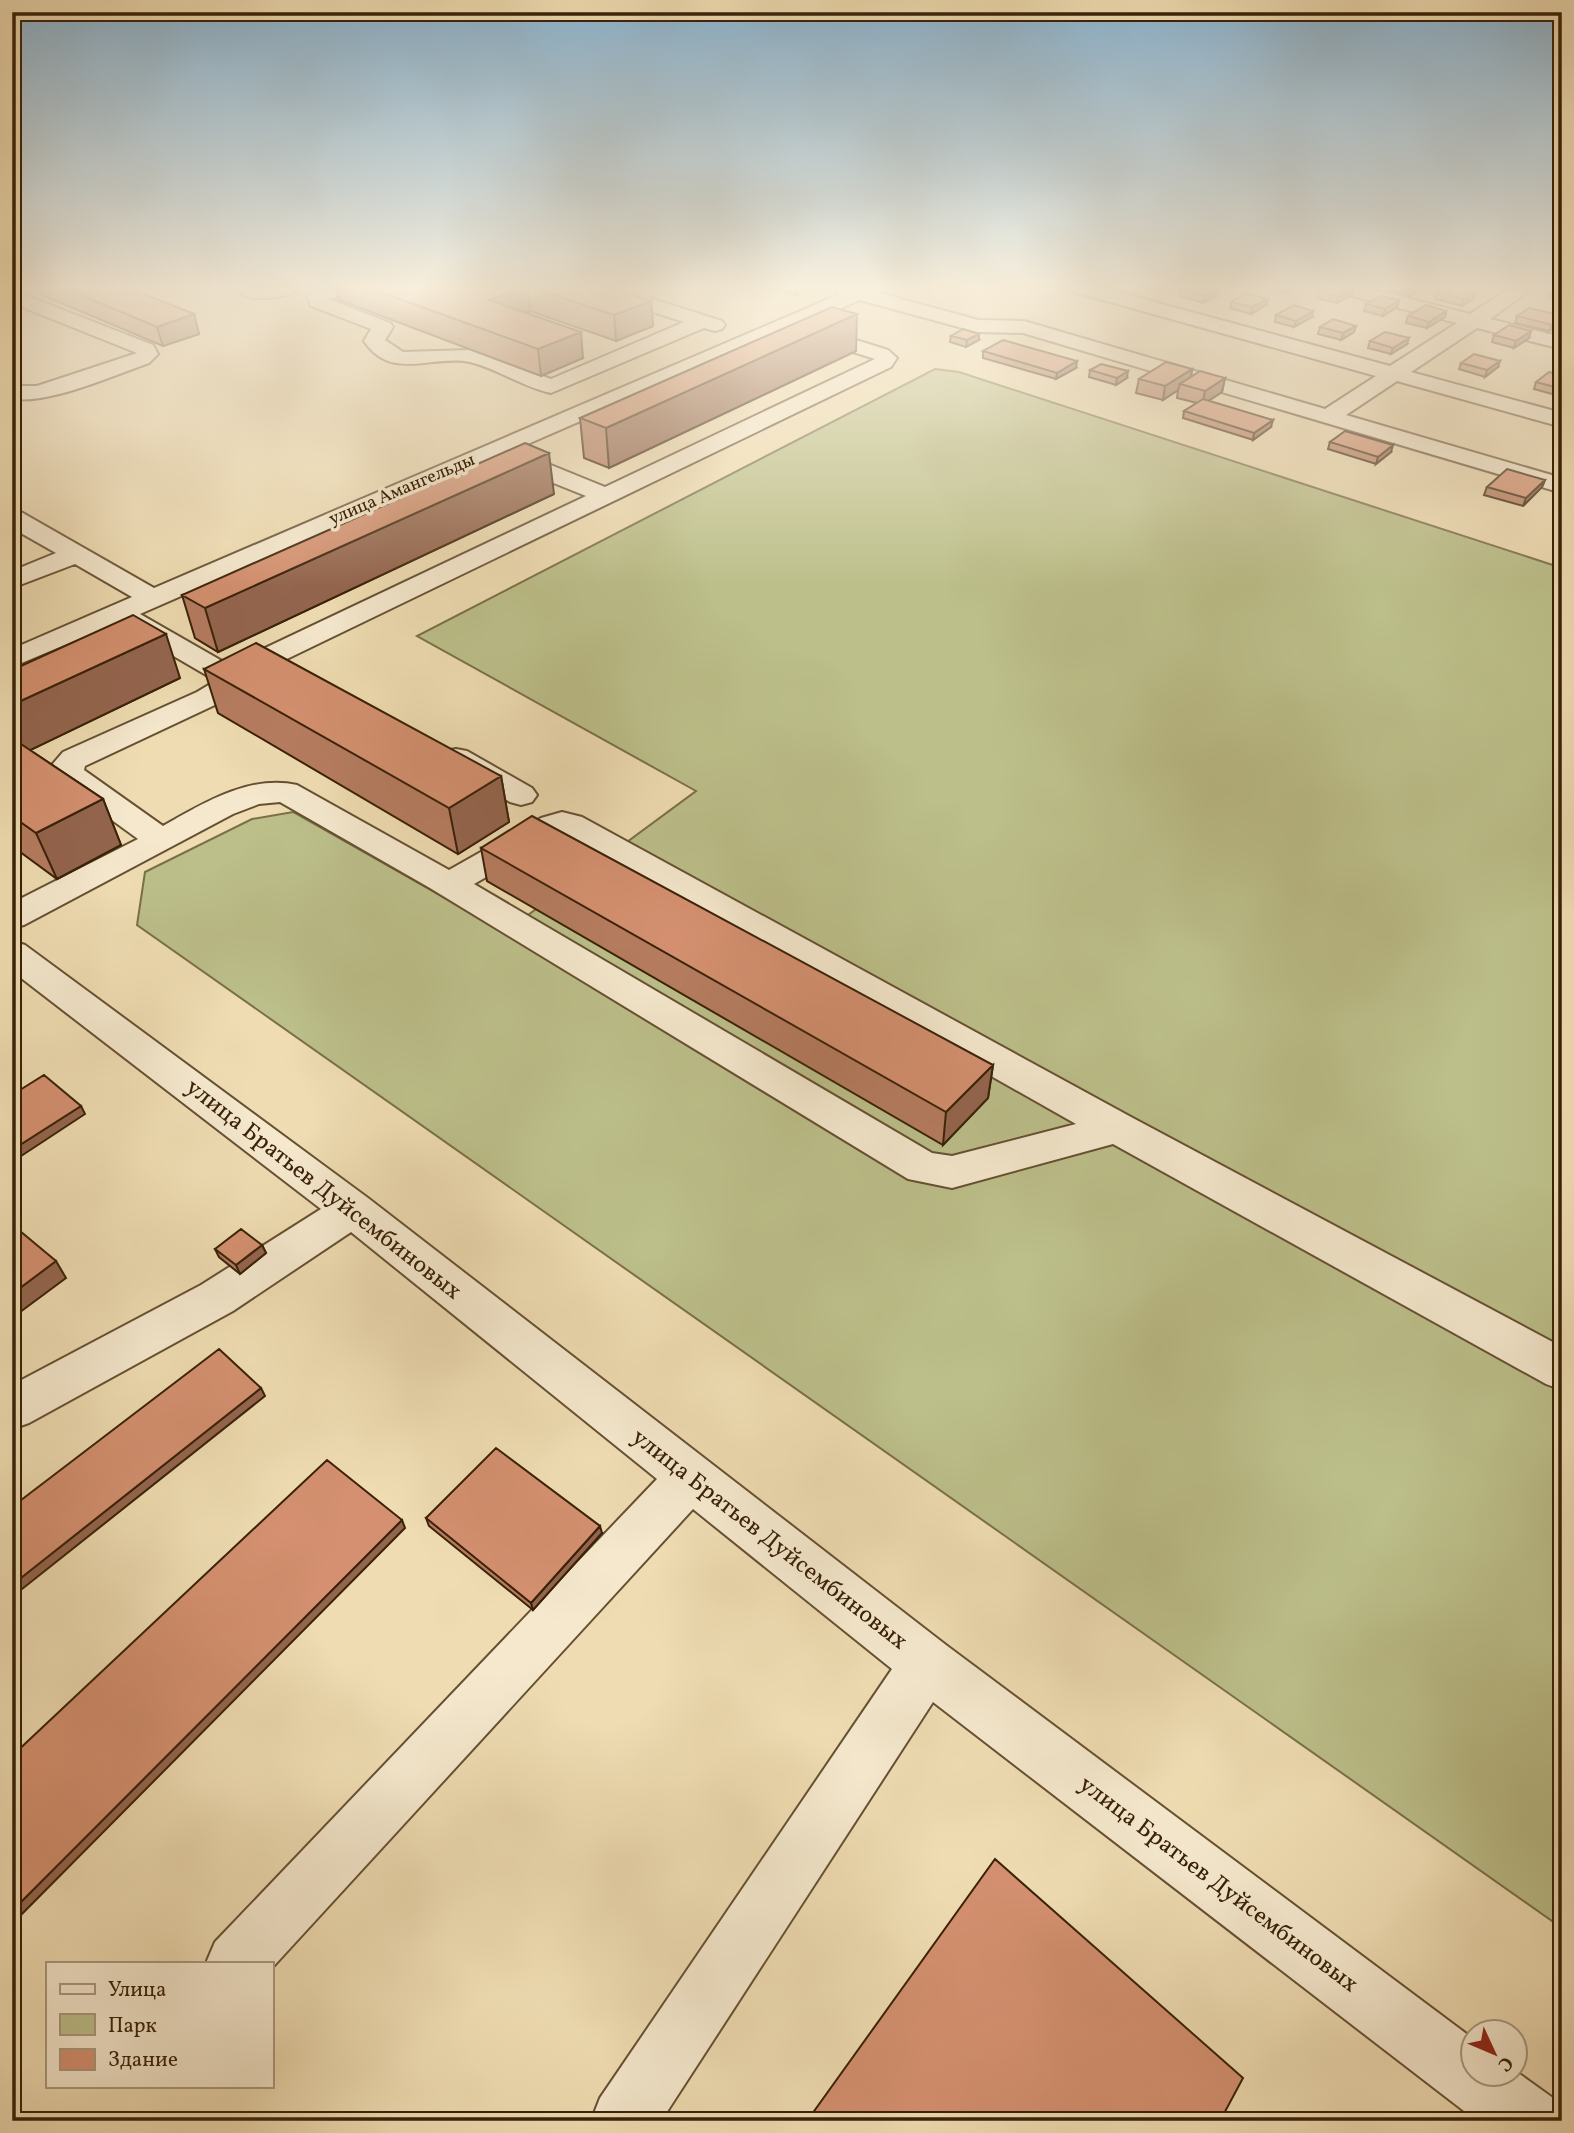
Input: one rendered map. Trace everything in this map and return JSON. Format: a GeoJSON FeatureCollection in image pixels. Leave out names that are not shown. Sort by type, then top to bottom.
{"type":"FeatureCollection","features":[{"type":"Feature","properties":{"kind":"street"},"geometry":{"type":"LineString","coordinates":[[12,392],[26,394],[54,388]]}},
{"type":"Feature","properties":{"kind":"street"},"geometry":{"type":"LineString","coordinates":[[553,388],[572,394]]}},
{"type":"Feature","properties":{"kind":"street","name":"улица Амангельды"},"geometry":{"type":"LineString","coordinates":[[12,659],[637,388]]}},
{"type":"Feature","properties":{"kind":"street"},"geometry":{"type":"LineString","coordinates":[[161,840],[69,774],[67,766],[74,759],[207,698],[225,687],[228,676],[833,388]]}},
{"type":"Feature","properties":{"kind":"street"},"geometry":{"type":"LineString","coordinates":[[1226,388],[1562,486]]}},
{"type":"Feature","properties":{"kind":"street"},"geometry":{"type":"LineString","coordinates":[[1328,418],[1375,388]]}},
{"type":"Feature","properties":{"kind":"street"},"geometry":{"type":"LineString","coordinates":[[1442,388],[1562,420]]}},
{"type":"Feature","properties":{"kind":"street"},"geometry":{"type":"LineString","coordinates":[[493,450],[607,496]]}},
{"type":"Feature","properties":{"kind":"street"},"geometry":{"type":"LineString","coordinates":[[12,517],[153,598]]}},
{"type":"Feature","properties":{"kind":"street"},"geometry":{"type":"LineString","coordinates":[[12,580],[78,554]]}},
{"type":"Feature","properties":{"kind":"street"},"geometry":{"type":"LineString","coordinates":[[119,613],[228,676],[298,673]]}},
{"type":"Feature","properties":{"kind":"street"},"geometry":{"type":"LineString","coordinates":[[426,742],[521,795]]}},
{"type":"Feature","properties":{"kind":"street"},"geometry":{"type":"LineString","coordinates":[[12,917],[246,795],[268,790],[286,792],[442,880],[923,1168],[953,1172],[1117,1128]]}},
{"type":"Feature","properties":{"kind":"street"},"geometry":{"type":"LineString","coordinates":[[442,880],[454,881],[466,876],[552,825],[562,822],[571,824],[1117,1128],[1562,1370]]}},
{"type":"Feature","properties":{"kind":"street","name":"улица Братьев Дуйсембиновых"},"geometry":{"type":"LineString","coordinates":[[12,953],[353,1210],[927,1664],[1530,2121]]}},
{"type":"Feature","properties":{"kind":"street"},"geometry":{"type":"LineString","coordinates":[[12,1408],[217,1298],[353,1210]]}},
{"type":"Feature","properties":{"kind":"street"},"geometry":{"type":"LineString","coordinates":[[237,1962],[690,1478]]}},
{"type":"Feature","properties":{"kind":"street"},"geometry":{"type":"LineString","coordinates":[[623,2121],[927,1664]]}},
{"type":"Feature","properties":{"kind":"green space"},"geometry":{"type":"Polygon","coordinates":[[[899,388],[1007,388],[1562,568],[1562,1928],[137,925],[145,872],[252,819],[293,812],[505,932],[696,791],[417,636],[899,388]]]}},
{"type":"Feature","properties":{"kind":"building"},"geometry":{"type":"Polygon","coordinates":[[[649,388],[695,388],[606,428],[580,418],[649,388]]]}},
{"type":"Feature","properties":{"kind":"building"},"geometry":{"type":"Polygon","coordinates":[[[1203,399],[1273,420],[1254,433],[1184,411],[1203,399]]]}},
{"type":"Feature","properties":{"kind":"building"},"geometry":{"type":"Polygon","coordinates":[[[1345,431],[1393,445],[1378,457],[1330,442],[1345,431]]]}},
{"type":"Feature","properties":{"kind":"building"},"geometry":{"type":"Polygon","coordinates":[[[525,443],[549,453],[205,608],[182,595],[525,443]]]}},
{"type":"Feature","properties":{"kind":"building"},"geometry":{"type":"Polygon","coordinates":[[[1507,469],[1545,480],[1526,498],[1487,487],[1507,469]]]}},
{"type":"Feature","properties":{"kind":"building"},"geometry":{"type":"Polygon","coordinates":[[[133,615],[166,634],[12,705],[12,670],[133,615]]]}},
{"type":"Feature","properties":{"kind":"building"},"geometry":{"type":"Polygon","coordinates":[[[256,643],[501,776],[449,808],[204,669],[256,643]]]}},
{"type":"Feature","properties":{"kind":"building"},"geometry":{"type":"Polygon","coordinates":[[[12,738],[103,799],[36,833],[12,816],[12,738]]]}},
{"type":"Feature","properties":{"kind":"building"},"geometry":{"type":"Polygon","coordinates":[[[532,816],[993,1065],[946,1112],[481,848],[532,816]]]}},
{"type":"Feature","properties":{"kind":"building"},"geometry":{"type":"Polygon","coordinates":[[[44,1075],[81,1106],[12,1150],[12,1095],[44,1075]]]}},
{"type":"Feature","properties":{"kind":"building"},"geometry":{"type":"Polygon","coordinates":[[[14,1226],[56,1261],[12,1294],[12,1228],[14,1226]]]}},
{"type":"Feature","properties":{"kind":"building"},"geometry":{"type":"Polygon","coordinates":[[[241,1229],[262,1245],[236,1265],[215,1249],[241,1229]]]}},
{"type":"Feature","properties":{"kind":"building"},"geometry":{"type":"Polygon","coordinates":[[[219,1349],[261,1388],[12,1585],[12,1507],[219,1349]]]}},
{"type":"Feature","properties":{"kind":"building"},"geometry":{"type":"Polygon","coordinates":[[[496,1448],[600,1526],[531,1603],[426,1518],[496,1448]]]}},
{"type":"Feature","properties":{"kind":"building"},"geometry":{"type":"Polygon","coordinates":[[[327,1460],[402,1520],[12,1911],[12,1756],[327,1460]]]}},
{"type":"Feature","properties":{"kind":"building"},"geometry":{"type":"Polygon","coordinates":[[[995,1859],[1243,2078],[1220,2121],[807,2121],[995,1859]]]}}]}
